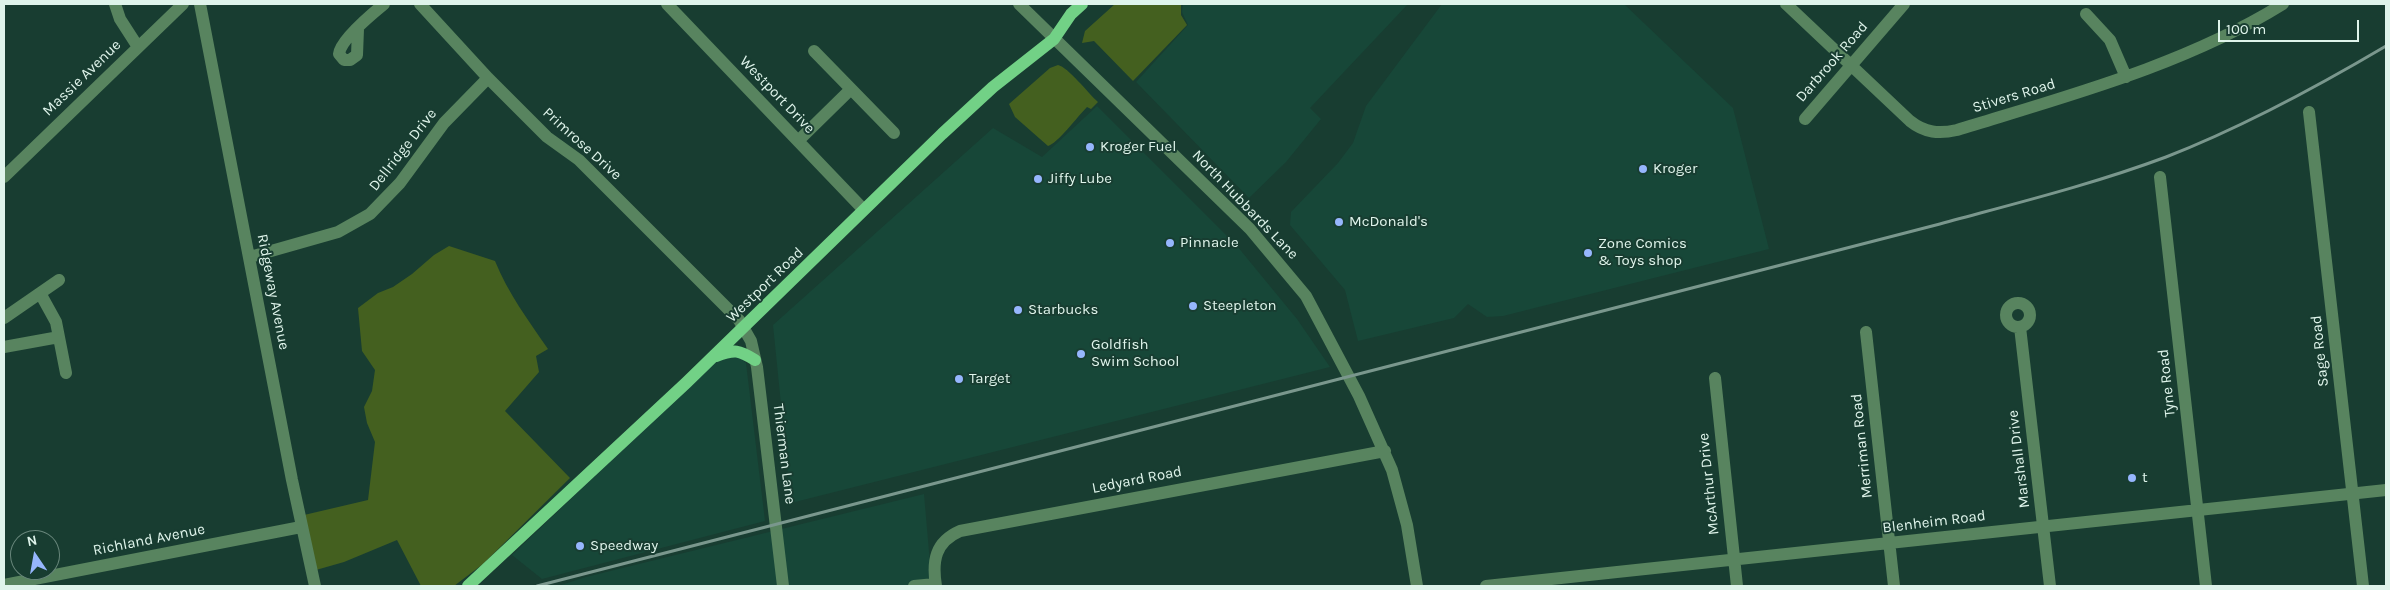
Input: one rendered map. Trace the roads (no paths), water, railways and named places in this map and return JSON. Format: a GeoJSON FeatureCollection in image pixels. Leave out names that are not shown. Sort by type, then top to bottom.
{"type":"FeatureCollection","features":[{"type":"Feature","properties":{"kind":"main road","name":"Westport Road"},"geometry":{"type":"LineString","coordinates":[[468,586],[714,357],[863,209],[993,87],[1054,38],[1071,14],[1082,4]]}},
{"type":"Feature","properties":{"kind":"main road"},"geometry":{"type":"LineString","coordinates":[[714,357],[729,351],[741,351],[755,360]]}},
{"type":"Feature","properties":{"kind":"street"},"geometry":{"type":"LineString","coordinates":[[115,4],[120,19],[138,47]]}},
{"type":"Feature","properties":{"kind":"street","name":"Massie Avenue"},"geometry":{"type":"LineString","coordinates":[[4,177],[183,4]]}},
{"type":"Feature","properties":{"kind":"street","name":"Ridgeway Avenue"},"geometry":{"type":"LineString","coordinates":[[200,4],[301,527],[315,586]]}},
{"type":"Feature","properties":{"kind":"street"},"geometry":{"type":"LineString","coordinates":[[358,29],[384,4]]}},
{"type":"Feature","properties":{"kind":"street","name":"Primrose Drive"},"geometry":{"type":"LineString","coordinates":[[420,4],[488,78],[547,137],[579,160],[677,258],[706,284],[736,315],[744,328]]}},
{"type":"Feature","properties":{"kind":"street","name":"Westport Drive"},"geometry":{"type":"LineString","coordinates":[[668,4],[863,209]]}},
{"type":"Feature","properties":{"kind":"street","name":"North Hubbards Lane"},"geometry":{"type":"LineString","coordinates":[[1019,4],[1250,229],[1285,269],[1312,306],[1360,396],[1385,451],[1402,501],[1417,586]]}},
{"type":"Feature","properties":{"kind":"street","name":"Stivers Road"},"geometry":{"type":"LineString","coordinates":[[1786,4],[1910,121],[1924,130],[1936,133],[1957,130],[2126,77],[2208,43],[2266,8],[2283,4]]}},
{"type":"Feature","properties":{"kind":"street","name":"Darbrook Road"},"geometry":{"type":"LineString","coordinates":[[1805,119],[1904,4]]}},
{"type":"Feature","properties":{"kind":"street"},"geometry":{"type":"LineString","coordinates":[[2086,14],[2110,40],[2126,77]]}},
{"type":"Feature","properties":{"kind":"street"},"geometry":{"type":"LineString","coordinates":[[814,50],[894,133]]}},
{"type":"Feature","properties":{"kind":"street","name":"Dellridge Drive"},"geometry":{"type":"LineString","coordinates":[[250,257],[338,232],[370,214],[400,183],[444,123],[488,78]]}},
{"type":"Feature","properties":{"kind":"street"},"geometry":{"type":"LineString","coordinates":[[798,141],[851,89]]}},
{"type":"Feature","properties":{"kind":"street","name":"Sage Road"},"geometry":{"type":"LineString","coordinates":[[2309,112],[2363,586]]}},
{"type":"Feature","properties":{"kind":"street","name":"Tyne Road"},"geometry":{"type":"LineString","coordinates":[[2160,177],[2206,586]]}},
{"type":"Feature","properties":{"kind":"street"},"geometry":{"type":"LineString","coordinates":[[4,318],[59,280]]}},
{"type":"Feature","properties":{"kind":"street"},"geometry":{"type":"LineString","coordinates":[[40,293],[51,310],[66,372]]}},
{"type":"Feature","properties":{"kind":"street","name":"Thierman Lane"},"geometry":{"type":"LineString","coordinates":[[744,328],[751,341],[755,360],[783,586]]}},
{"type":"Feature","properties":{"kind":"street","name":"Marshall Drive"},"geometry":{"type":"LineString","coordinates":[[2020,328],[2050,586]]}},
{"type":"Feature","properties":{"kind":"street","name":"Merriman Road"},"geometry":{"type":"LineString","coordinates":[[1866,332],[1894,586]]}},
{"type":"Feature","properties":{"kind":"street"},"geometry":{"type":"LineString","coordinates":[[4,334],[6,347],[59,337]]}},
{"type":"Feature","properties":{"kind":"street","name":"McArthur Drive"},"geometry":{"type":"LineString","coordinates":[[1714,378],[1737,586]]}},
{"type":"Feature","properties":{"kind":"street","name":"Ledyard Road"},"geometry":{"type":"LineString","coordinates":[[936,585],[934,564],[940,546],[951,535],[960,531],[1385,451]]}},
{"type":"Feature","properties":{"kind":"street","name":"Blenheim Road"},"geometry":{"type":"LineString","coordinates":[[1486,586],[1581,581],[1734,560],[2386,490]]}},
{"type":"Feature","properties":{"kind":"street","name":"Richland Avenue"},"geometry":{"type":"LineString","coordinates":[[4,585],[301,527]]}},
{"type":"Feature","properties":{"kind":"street"},"geometry":{"type":"LineString","coordinates":[[914,586],[936,585]]}},
{"type":"Feature","properties":{"kind":"railway"},"geometry":{"type":"LineString","coordinates":[[537,586],[2023,202],[2138,167],[2223,133],[2305,92],[2386,46]]}},
{"type":"Feature","properties":{"kind":"place","name":"Kroger Fuel"},"geometry":{"type":"Point","coordinates":[1090,147]}},
{"type":"Feature","properties":{"kind":"place","name":"Kroger"},"geometry":{"type":"Point","coordinates":[1643,169]}},
{"type":"Feature","properties":{"kind":"place","name":"Jiffy Lube"},"geometry":{"type":"Point","coordinates":[1038,179]}},
{"type":"Feature","properties":{"kind":"place","name":"McDonald's"},"geometry":{"type":"Point","coordinates":[1339,222]}},
{"type":"Feature","properties":{"kind":"place","name":"Pinnacle"},"geometry":{"type":"Point","coordinates":[1170,243]}},
{"type":"Feature","properties":{"kind":"place","name":"Zone Comics & Toys shop"},"geometry":{"type":"Point","coordinates":[1588,253]}},
{"type":"Feature","properties":{"kind":"place","name":"Steepleton"},"geometry":{"type":"Point","coordinates":[1193,306]}},
{"type":"Feature","properties":{"kind":"place","name":"Starbucks"},"geometry":{"type":"Point","coordinates":[1018,310]}},
{"type":"Feature","properties":{"kind":"place","name":"Goldfish Swim School"},"geometry":{"type":"Point","coordinates":[1081,354]}},
{"type":"Feature","properties":{"kind":"place","name":"Target"},"geometry":{"type":"Point","coordinates":[959,379]}},
{"type":"Feature","properties":{"kind":"place","name":"t"},"geometry":{"type":"Point","coordinates":[2132,478]}},
{"type":"Feature","properties":{"kind":"place","name":"Speedway"},"geometry":{"type":"Point","coordinates":[580,546]}}]}
